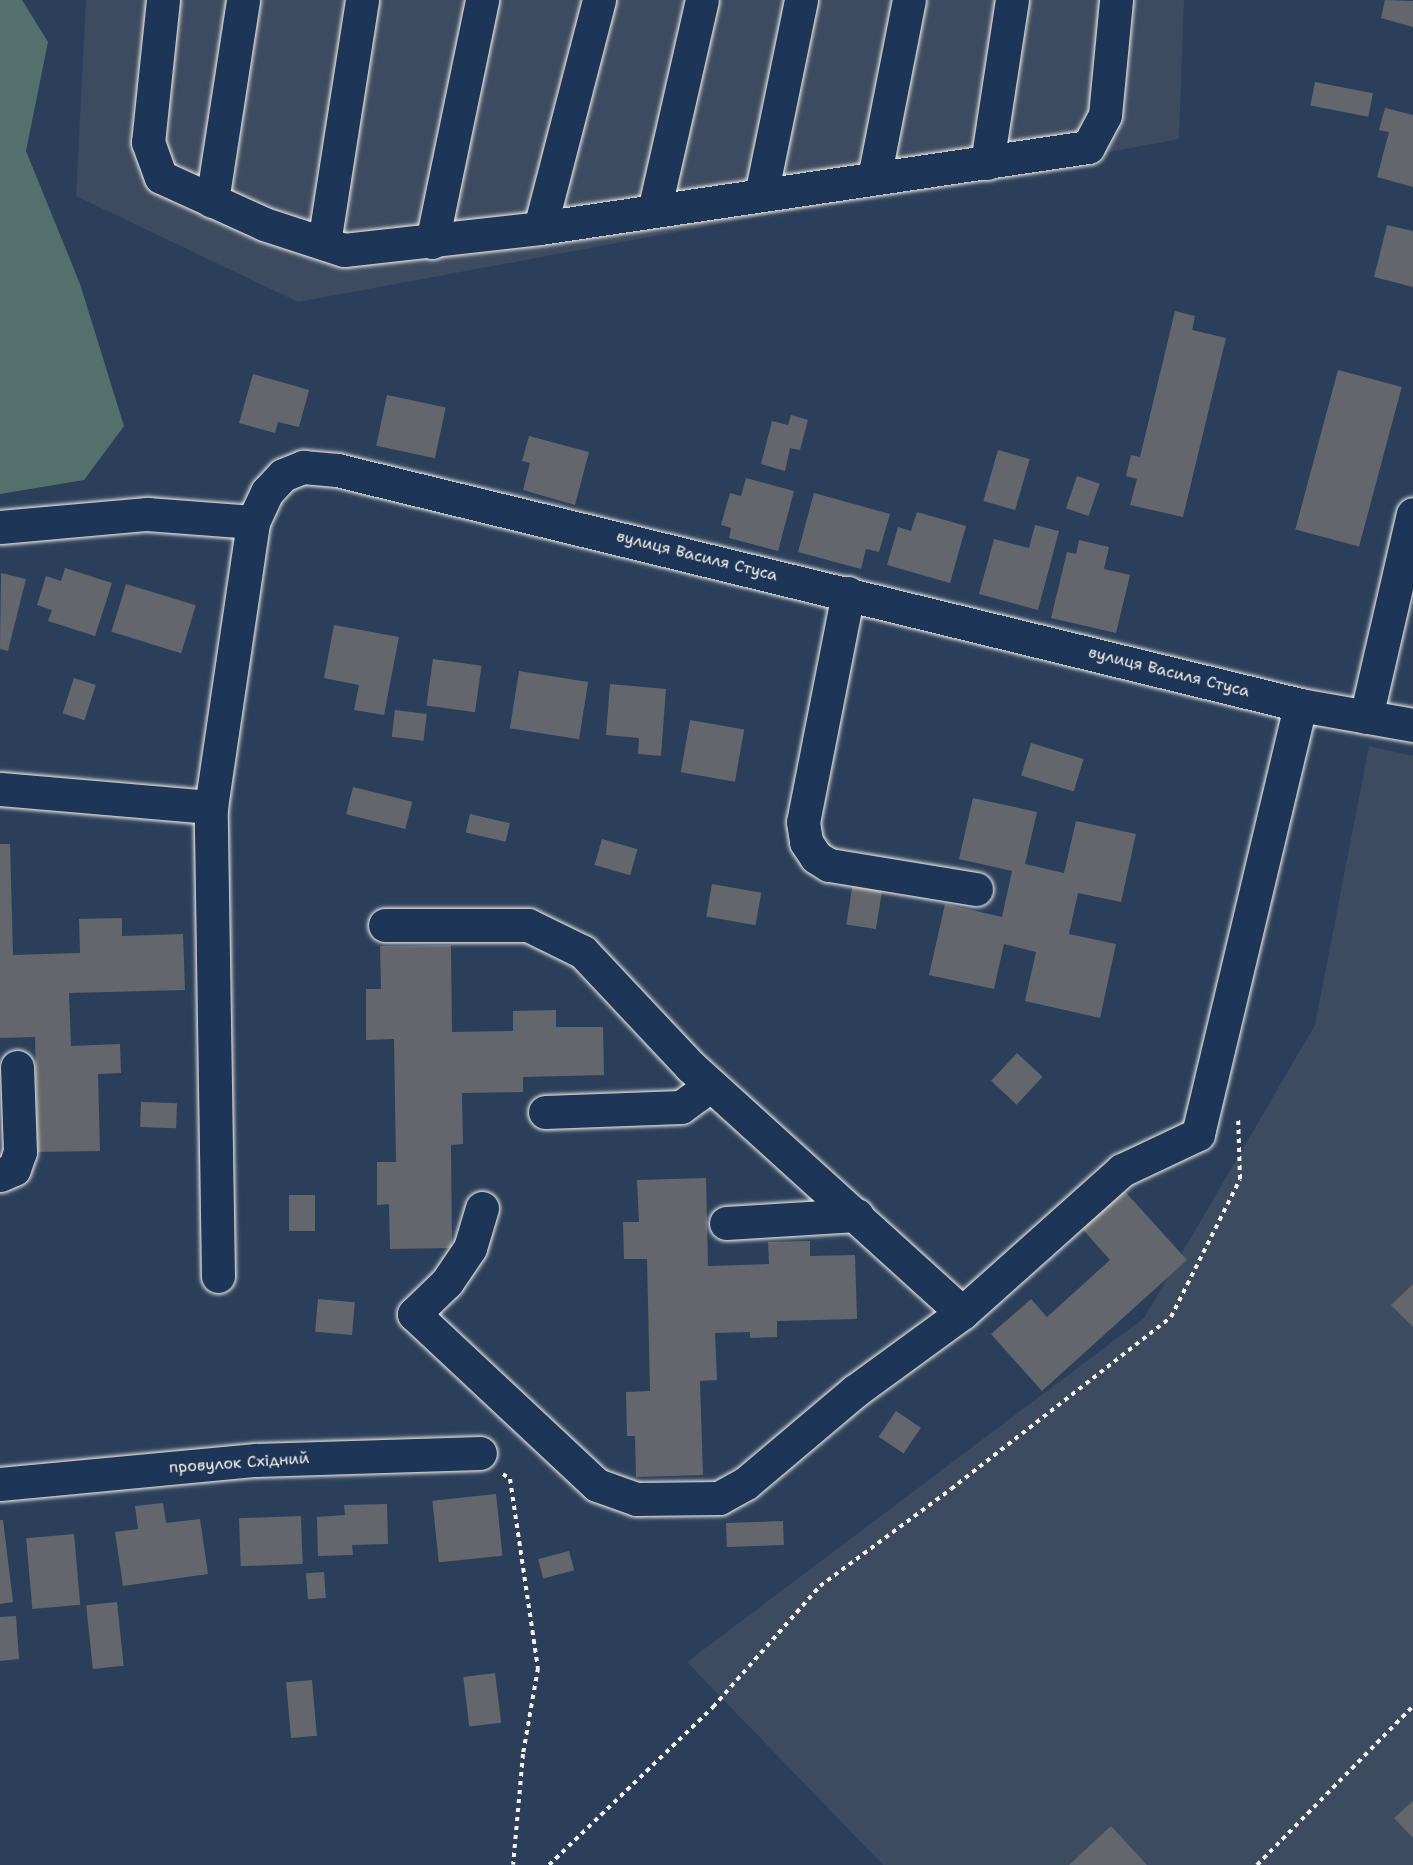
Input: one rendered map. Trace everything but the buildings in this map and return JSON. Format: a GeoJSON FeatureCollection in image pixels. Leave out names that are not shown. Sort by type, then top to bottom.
{"type":"FeatureCollection","features":[{"type":"Feature","properties":{"kind":"street"},"geometry":{"type":"LineString","coordinates":[[163,0],[147,142],[161,177],[264,224],[344,250],[432,242],[540,228],[1088,147],[1105,115],[1116,0]]}},
{"type":"Feature","properties":{"kind":"street"},"geometry":{"type":"LineString","coordinates":[[212,201],[243,0]]}},
{"type":"Feature","properties":{"kind":"street"},"geometry":{"type":"LineString","coordinates":[[324,243],[362,0]]}},
{"type":"Feature","properties":{"kind":"street"},"geometry":{"type":"LineString","coordinates":[[432,242],[482,0]]}},
{"type":"Feature","properties":{"kind":"street"},"geometry":{"type":"LineString","coordinates":[[540,228],[599,0]]}},
{"type":"Feature","properties":{"kind":"street"},"geometry":{"type":"LineString","coordinates":[[654,211],[702,0]]}},
{"type":"Feature","properties":{"kind":"street"},"geometry":{"type":"LineString","coordinates":[[761,195],[801,0]]}},
{"type":"Feature","properties":{"kind":"street"},"geometry":{"type":"LineString","coordinates":[[874,178],[909,0]]}},
{"type":"Feature","properties":{"kind":"street"},"geometry":{"type":"LineString","coordinates":[[987,163],[1012,0]]}},
{"type":"Feature","properties":{"kind":"street","name":"вулиця Василя Стуса"},"geometry":{"type":"LineString","coordinates":[[218,1276],[211,807],[253,522],[267,492],[284,475],[303,467],[337,470],[1300,705],[1413,726]]}},
{"type":"Feature","properties":{"kind":"street"},"geometry":{"type":"LineString","coordinates":[[0,527],[147,514],[253,522]]}},
{"type":"Feature","properties":{"kind":"street"},"geometry":{"type":"LineString","coordinates":[[1366,717],[1413,514]]}},
{"type":"Feature","properties":{"kind":"street"},"geometry":{"type":"LineString","coordinates":[[848,593],[803,822],[806,842],[816,857],[829,865],[976,889]]}},
{"type":"Feature","properties":{"kind":"street"},"geometry":{"type":"LineString","coordinates":[[482,1208],[471,1248],[447,1282],[414,1314],[597,1485],[636,1499],[719,1498],[746,1483],[855,1391],[962,1312],[1122,1170],[1198,1134],[1300,705]]}},
{"type":"Feature","properties":{"kind":"street"},"geometry":{"type":"LineString","coordinates":[[0,789],[211,807]]}},
{"type":"Feature","properties":{"kind":"street"},"geometry":{"type":"LineString","coordinates":[[385,925],[528,925],[583,952],[711,1085],[962,1312]]}},
{"type":"Feature","properties":{"kind":"street"},"geometry":{"type":"LineString","coordinates":[[0,1175],[14,1169],[20,1152],[17,1067]]}},
{"type":"Feature","properties":{"kind":"street"},"geometry":{"type":"LineString","coordinates":[[545,1112],[681,1107],[711,1085]]}},
{"type":"Feature","properties":{"kind":"street"},"geometry":{"type":"LineString","coordinates":[[726,1223],[857,1215]]}},
{"type":"Feature","properties":{"kind":"street","name":"провулок Східний"},"geometry":{"type":"LineString","coordinates":[[0,1484],[256,1460],[480,1453]]}},
{"type":"Feature","properties":{"kind":"path"},"geometry":{"type":"LineString","coordinates":[[549,1865],[713,1707],[820,1586],[951,1490],[1171,1317],[1240,1179],[1238,1109]]}},
{"type":"Feature","properties":{"kind":"path"},"geometry":{"type":"LineString","coordinates":[[480,1453],[510,1479],[538,1668],[523,1754],[513,1865]]}},
{"type":"Feature","properties":{"kind":"path"},"geometry":{"type":"LineString","coordinates":[[1257,1865],[1413,1706]]}},
{"type":"Feature","properties":{"kind":"shaded area"},"geometry":{"type":"Polygon","coordinates":[[[86,0],[1184,0],[1179,139],[298,302],[76,196],[86,0]]]}},
{"type":"Feature","properties":{"kind":"shaded area"},"geometry":{"type":"Polygon","coordinates":[[[1369,746],[1413,756],[1413,1865],[883,1865],[687,1662],[1144,1318],[1315,1025],[1369,746]]]}},
{"type":"Feature","properties":{"kind":"green space"},"geometry":{"type":"Polygon","coordinates":[[[0,0],[22,0],[48,42],[26,151],[80,284],[124,426],[84,480],[0,494],[0,0]]]}}]}
